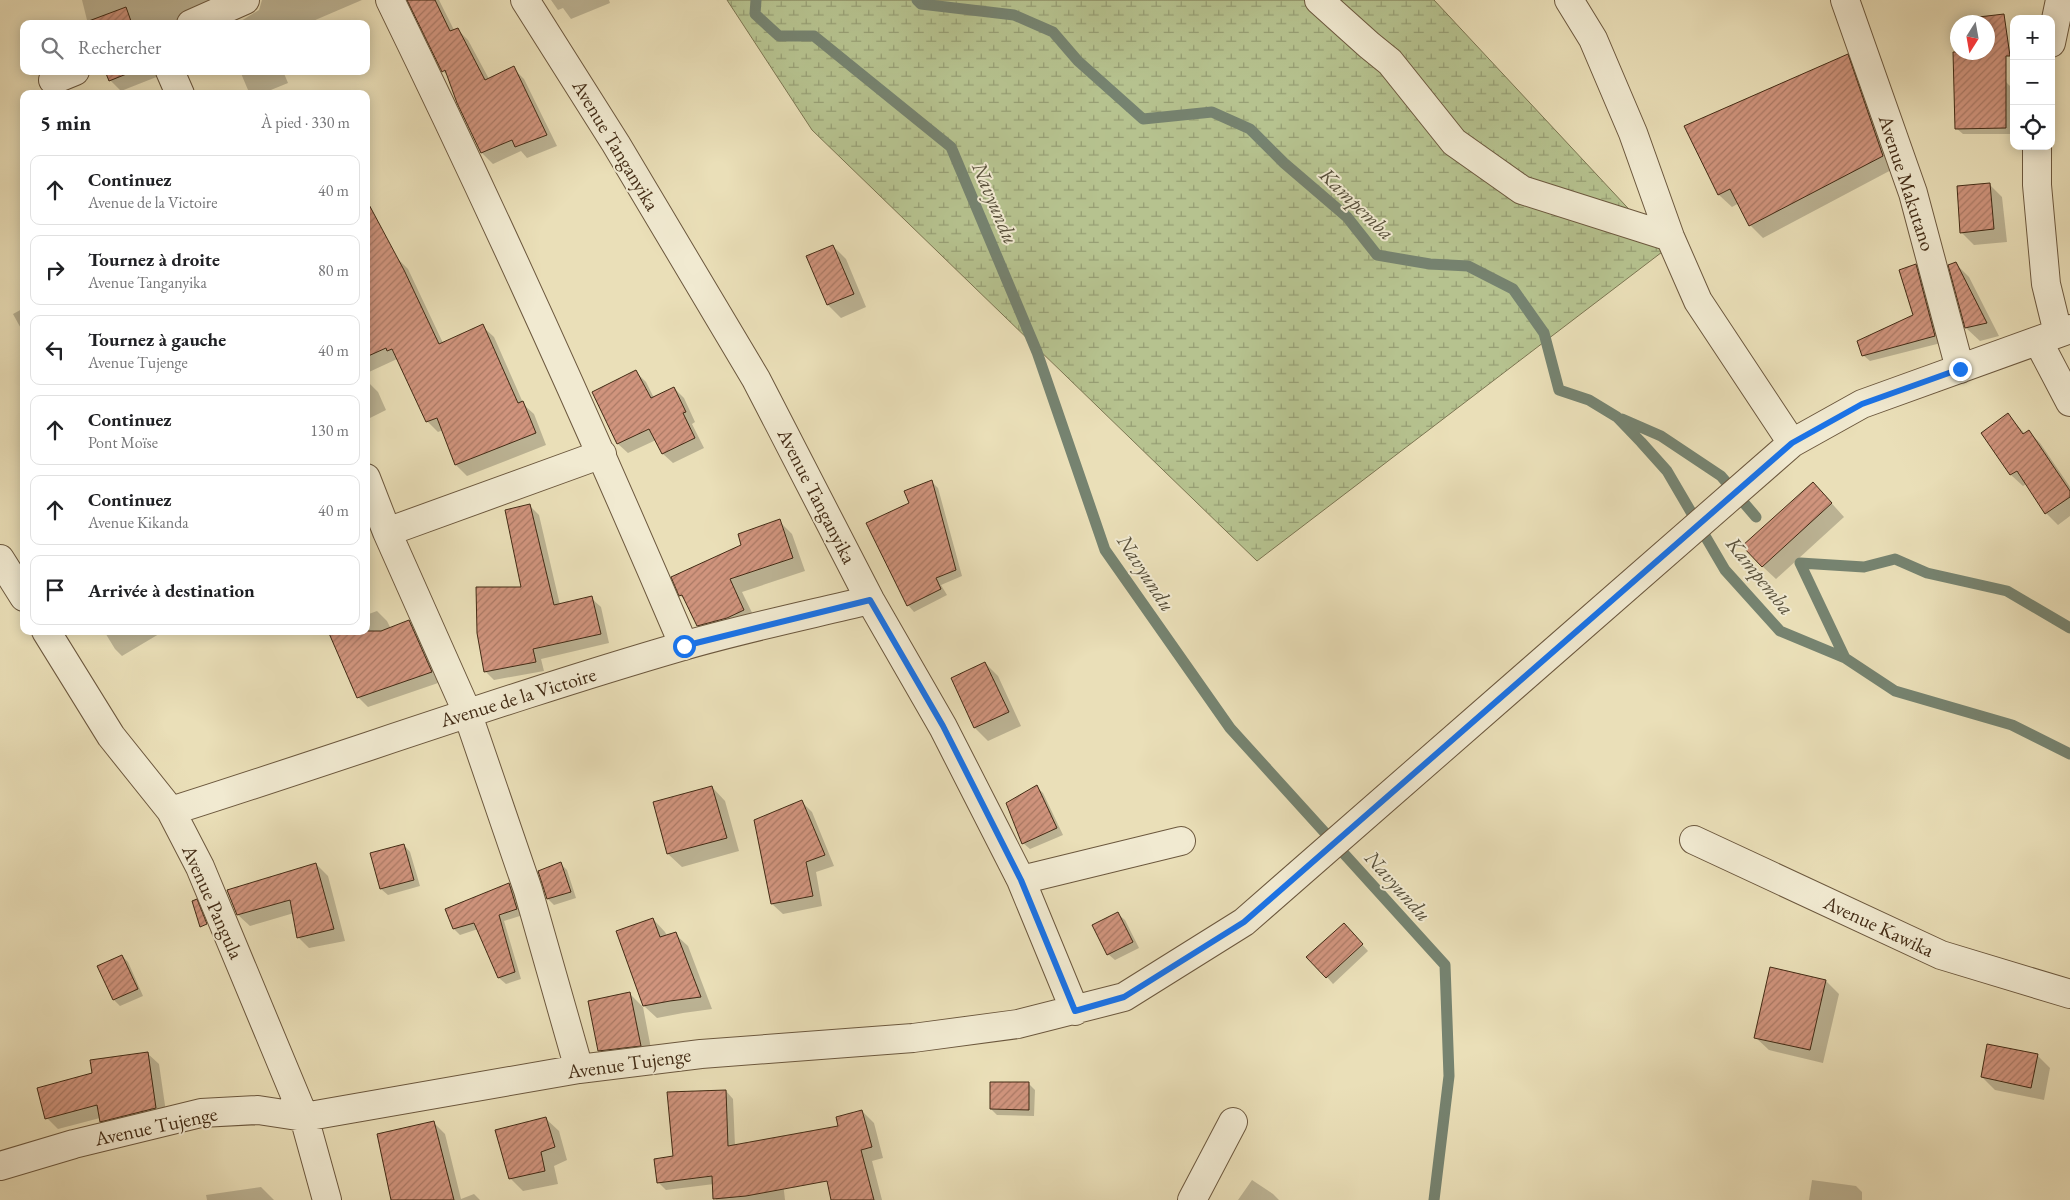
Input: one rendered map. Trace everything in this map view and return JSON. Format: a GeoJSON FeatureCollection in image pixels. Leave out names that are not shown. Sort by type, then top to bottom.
{"type":"FeatureCollection","features":[{"type":"Feature","properties":{"kind":"street"},"geometry":{"type":"LineString","coordinates":[[200,20],[245,0]]}},
{"type":"Feature","properties":{"kind":"street"},"geometry":{"type":"LineString","coordinates":[[390,0],[454,132],[602,454],[684,646]]}},
{"type":"Feature","properties":{"kind":"street","name":"Avenue Tanganyika"},"geometry":{"type":"LineString","coordinates":[[525,0],[616,144],[756,379],[870,600],[943,726],[1021,880],[1075,1011]]}},
{"type":"Feature","properties":{"kind":"street"},"geometry":{"type":"LineString","coordinates":[[1319,0],[1368,45],[1390,62],[1454,142],[1522,190],[1670,238]]}},
{"type":"Feature","properties":{"kind":"street"},"geometry":{"type":"LineString","coordinates":[[1569,0],[1593,39],[1633,134],[1670,238],[1698,301],[1792,443]]}},
{"type":"Feature","properties":{"kind":"street","name":"Avenue Makutano"},"geometry":{"type":"LineString","coordinates":[[1845,0],[1913,193],[1960,369]]}},
{"type":"Feature","properties":{"kind":"street"},"geometry":{"type":"LineString","coordinates":[[2055,24],[2060,0]]}},
{"type":"Feature","properties":{"kind":"street"},"geometry":{"type":"LineString","coordinates":[[172,75],[178,90]]}},
{"type":"Feature","properties":{"kind":"street"},"geometry":{"type":"LineString","coordinates":[[2037,150],[2037,185],[2046,284],[2070,402]]}},
{"type":"Feature","properties":{"kind":"street","name":"Avenue Tujenge"},"geometry":{"type":"LineString","coordinates":[[0,1166],[74,1144],[201,1113],[258,1110],[304,1117],[579,1069],[710,1053],[913,1038],[1018,1024],[1124,997],[1244,922],[1792,443],[1862,404],[2055,334]]}},
{"type":"Feature","properties":{"kind":"street"},"geometry":{"type":"LineString","coordinates":[[387,532],[602,454]]}},
{"type":"Feature","properties":{"kind":"street"},"geometry":{"type":"LineString","coordinates":[[370,488],[387,532],[467,712],[528,890],[579,1069]]}},
{"type":"Feature","properties":{"kind":"street"},"geometry":{"type":"LineString","coordinates":[[0,559],[20,591]]}},
{"type":"Feature","properties":{"kind":"street","name":"Avenue de la Victoire"},"geometry":{"type":"LineString","coordinates":[[171,811],[319,764],[467,712],[684,646],[870,600]]}},
{"type":"Feature","properties":{"kind":"street","name":"Avenue Pangula"},"geometry":{"type":"LineString","coordinates":[[48,635],[111,736],[171,811],[200,867],[304,1117],[327,1200]]}},
{"type":"Feature","properties":{"kind":"street","name":"Avenue Kawika"},"geometry":{"type":"LineString","coordinates":[[1694,840],[1940,955],[2070,994]]}},
{"type":"Feature","properties":{"kind":"street"},"geometry":{"type":"LineString","coordinates":[[1021,880],[1180,841]]}},
{"type":"Feature","properties":{"kind":"street"},"geometry":{"type":"LineString","coordinates":[[1192,1200],[1233,1122]]}},
{"type":"Feature","properties":{"kind":"green space"},"geometry":{"type":"Polygon","coordinates":[[[727,0],[1434,0],[1666,249],[1257,561],[812,130],[727,0]]]}},
{"type":"Feature","properties":{"kind":"building"},"geometry":{"type":"Polygon","coordinates":[[[407,0],[435,0],[450,31],[458,28],[485,80],[514,66],[547,135],[515,147],[512,140],[481,153],[457,103],[445,70],[442,72],[407,0]]]}},
{"type":"Feature","properties":{"kind":"building"},"geometry":{"type":"Polygon","coordinates":[[[126,7],[131,20],[91,20],[126,7]]]}},
{"type":"Feature","properties":{"kind":"building"},"geometry":{"type":"Polygon","coordinates":[[[2004,14],[2010,56],[2006,56],[2006,128],[1955,129],[1953,60],[1995,60],[1995,15],[2004,14]]]}},
{"type":"Feature","properties":{"kind":"building"},"geometry":{"type":"Polygon","coordinates":[[[1848,54],[1883,156],[1749,226],[1730,189],[1718,195],[1684,126],[1848,54]]]}},
{"type":"Feature","properties":{"kind":"building"},"geometry":{"type":"Polygon","coordinates":[[[107,75],[124,75],[109,81],[107,75]]]}},
{"type":"Feature","properties":{"kind":"building"},"geometry":{"type":"Polygon","coordinates":[[[1990,183],[1994,229],[1960,233],[1957,186],[1990,183]]]}},
{"type":"Feature","properties":{"kind":"building"},"geometry":{"type":"Polygon","coordinates":[[[370,206],[404,270],[439,344],[483,324],[518,403],[523,401],[536,433],[455,465],[437,418],[426,422],[392,349],[387,351],[386,348],[370,355],[370,206]]]}},
{"type":"Feature","properties":{"kind":"building"},"geometry":{"type":"Polygon","coordinates":[[[833,245],[854,294],[827,305],[806,256],[833,245]]]}},
{"type":"Feature","properties":{"kind":"building"},"geometry":{"type":"Polygon","coordinates":[[[1956,262],[1987,323],[1965,328],[1948,265],[1956,262]]]}},
{"type":"Feature","properties":{"kind":"building"},"geometry":{"type":"Polygon","coordinates":[[[1916,264],[1935,336],[1862,356],[1857,341],[1913,315],[1899,270],[1916,264]]]}},
{"type":"Feature","properties":{"kind":"building"},"geometry":{"type":"Polygon","coordinates":[[[636,370],[651,398],[674,387],[686,412],[683,413],[695,438],[662,454],[649,429],[617,444],[592,392],[636,370]]]}},
{"type":"Feature","properties":{"kind":"building"},"geometry":{"type":"Polygon","coordinates":[[[2008,413],[2023,434],[2029,430],[2070,491],[2070,497],[2045,514],[2017,471],[2010,475],[1981,433],[2008,413]]]}},
{"type":"Feature","properties":{"kind":"building"},"geometry":{"type":"Polygon","coordinates":[[[932,480],[956,570],[936,578],[941,589],[907,606],[866,523],[909,503],[904,491],[932,480]]]}},
{"type":"Feature","properties":{"kind":"building"},"geometry":{"type":"Polygon","coordinates":[[[1813,482],[1832,503],[1762,567],[1742,546],[1813,482]]]}},
{"type":"Feature","properties":{"kind":"building"},"geometry":{"type":"Polygon","coordinates":[[[530,504],[554,605],[592,596],[601,634],[533,649],[536,662],[484,672],[477,633],[476,587],[521,587],[505,510],[530,504]]]}},
{"type":"Feature","properties":{"kind":"building"},"geometry":{"type":"Polygon","coordinates":[[[780,519],[793,558],[730,579],[744,610],[727,618],[697,626],[682,595],[679,596],[671,577],[741,545],[738,534],[780,519]]]}},
{"type":"Feature","properties":{"kind":"building"},"geometry":{"type":"Polygon","coordinates":[[[409,620],[432,672],[357,698],[330,635],[370,635],[370,631],[381,631],[409,620]]]}},
{"type":"Feature","properties":{"kind":"building"},"geometry":{"type":"Polygon","coordinates":[[[985,662],[1009,712],[974,728],[951,678],[985,662]]]}},
{"type":"Feature","properties":{"kind":"building"},"geometry":{"type":"Polygon","coordinates":[[[1037,785],[1057,828],[1022,844],[1006,803],[1037,785]]]}},
{"type":"Feature","properties":{"kind":"building"},"geometry":{"type":"Polygon","coordinates":[[[712,786],[727,838],[667,854],[653,802],[712,786]]]}},
{"type":"Feature","properties":{"kind":"building"},"geometry":{"type":"Polygon","coordinates":[[[802,800],[825,855],[806,862],[813,896],[771,904],[754,820],[802,800]]]}},
{"type":"Feature","properties":{"kind":"building"},"geometry":{"type":"Polygon","coordinates":[[[404,844],[414,880],[380,889],[370,853],[404,844]]]}},
{"type":"Feature","properties":{"kind":"building"},"geometry":{"type":"Polygon","coordinates":[[[561,862],[571,892],[547,899],[538,871],[561,862]]]}},
{"type":"Feature","properties":{"kind":"building"},"geometry":{"type":"Polygon","coordinates":[[[316,863],[334,929],[297,938],[290,900],[237,915],[227,890],[316,863]]]}},
{"type":"Feature","properties":{"kind":"building"},"geometry":{"type":"Polygon","coordinates":[[[509,883],[517,909],[499,915],[515,972],[498,978],[474,923],[453,929],[445,909],[509,883]]]}},
{"type":"Feature","properties":{"kind":"building"},"geometry":{"type":"Polygon","coordinates":[[[197,899],[207,924],[200,927],[192,901],[197,899]]]}},
{"type":"Feature","properties":{"kind":"building"},"geometry":{"type":"Polygon","coordinates":[[[1118,912],[1133,942],[1107,955],[1092,925],[1118,912]]]}},
{"type":"Feature","properties":{"kind":"building"},"geometry":{"type":"Polygon","coordinates":[[[653,918],[660,937],[676,932],[701,997],[643,1006],[616,931],[653,918]]]}},
{"type":"Feature","properties":{"kind":"building"},"geometry":{"type":"Polygon","coordinates":[[[1344,923],[1363,944],[1326,978],[1306,957],[1344,923]]]}},
{"type":"Feature","properties":{"kind":"building"},"geometry":{"type":"Polygon","coordinates":[[[122,955],[138,989],[113,1000],[97,966],[122,955]]]}},
{"type":"Feature","properties":{"kind":"building"},"geometry":{"type":"Polygon","coordinates":[[[1770,967],[1826,980],[1810,1050],[1754,1038],[1770,967]]]}},
{"type":"Feature","properties":{"kind":"building"},"geometry":{"type":"Polygon","coordinates":[[[630,992],[641,1046],[598,1051],[588,1001],[630,992]]]}},
{"type":"Feature","properties":{"kind":"building"},"geometry":{"type":"Polygon","coordinates":[[[1987,1044],[2038,1054],[2031,1088],[1981,1077],[1987,1044]]]}},
{"type":"Feature","properties":{"kind":"building"},"geometry":{"type":"Polygon","coordinates":[[[148,1052],[156,1108],[100,1122],[97,1105],[45,1119],[37,1088],[92,1073],[90,1060],[148,1052]]]}},
{"type":"Feature","properties":{"kind":"building"},"geometry":{"type":"Polygon","coordinates":[[[990,1082],[1029,1082],[1029,1110],[990,1109],[990,1082]]]}},
{"type":"Feature","properties":{"kind":"building"},"geometry":{"type":"Polygon","coordinates":[[[726,1090],[728,1146],[838,1126],[836,1117],[862,1110],[872,1147],[861,1150],[874,1200],[831,1200],[827,1181],[746,1196],[713,1199],[712,1176],[657,1183],[654,1159],[673,1156],[667,1092],[726,1090]]]}},
{"type":"Feature","properties":{"kind":"building"},"geometry":{"type":"Polygon","coordinates":[[[546,1117],[555,1147],[541,1152],[545,1171],[509,1179],[495,1130],[546,1117]]]}},
{"type":"Feature","properties":{"kind":"building"},"geometry":{"type":"Polygon","coordinates":[[[434,1121],[454,1200],[391,1200],[377,1134],[434,1121]]]}},
{"type":"Feature","properties":{"kind":"waterway","name":"Navyundu"},"geometry":{"type":"LineString","coordinates":[[756,0],[755,14],[779,36],[814,36],[951,147],[1037,352],[1105,550],[1230,728],[1445,965],[1449,1076],[1434,1200]]}},
{"type":"Feature","properties":{"kind":"waterway","name":"Kampemba"},"geometry":{"type":"LineString","coordinates":[[917,0],[921,4],[1014,15],[1053,32],[1078,61],[1143,119],[1212,112],[1250,129],[1284,163],[1347,217],[1377,255],[1430,264],[1468,266],[1513,289],[1544,333],[1559,390],[1589,400],[1617,417],[1641,442],[1667,471],[1725,570],[1780,631],[1845,658],[1895,691],[2012,725],[2070,754]]}},
{"type":"Feature","properties":{"kind":"waterway"},"geometry":{"type":"LineString","coordinates":[[1622,419],[1661,436],[1721,476],[1756,517]]}},
{"type":"Feature","properties":{"kind":"waterway"},"geometry":{"type":"LineString","coordinates":[[1845,658],[1800,563],[1864,567],[1895,559],[1927,573],[2007,591],[2070,628]]}},
{"type":"Feature","properties":{"kind":"route"},"geometry":{"type":"LineString","coordinates":[[684,646],[870,600],[943,726],[1021,880],[1075,1011],[1124,997],[1244,922],[1792,443],[1862,404],[1960,369]]}}]}
